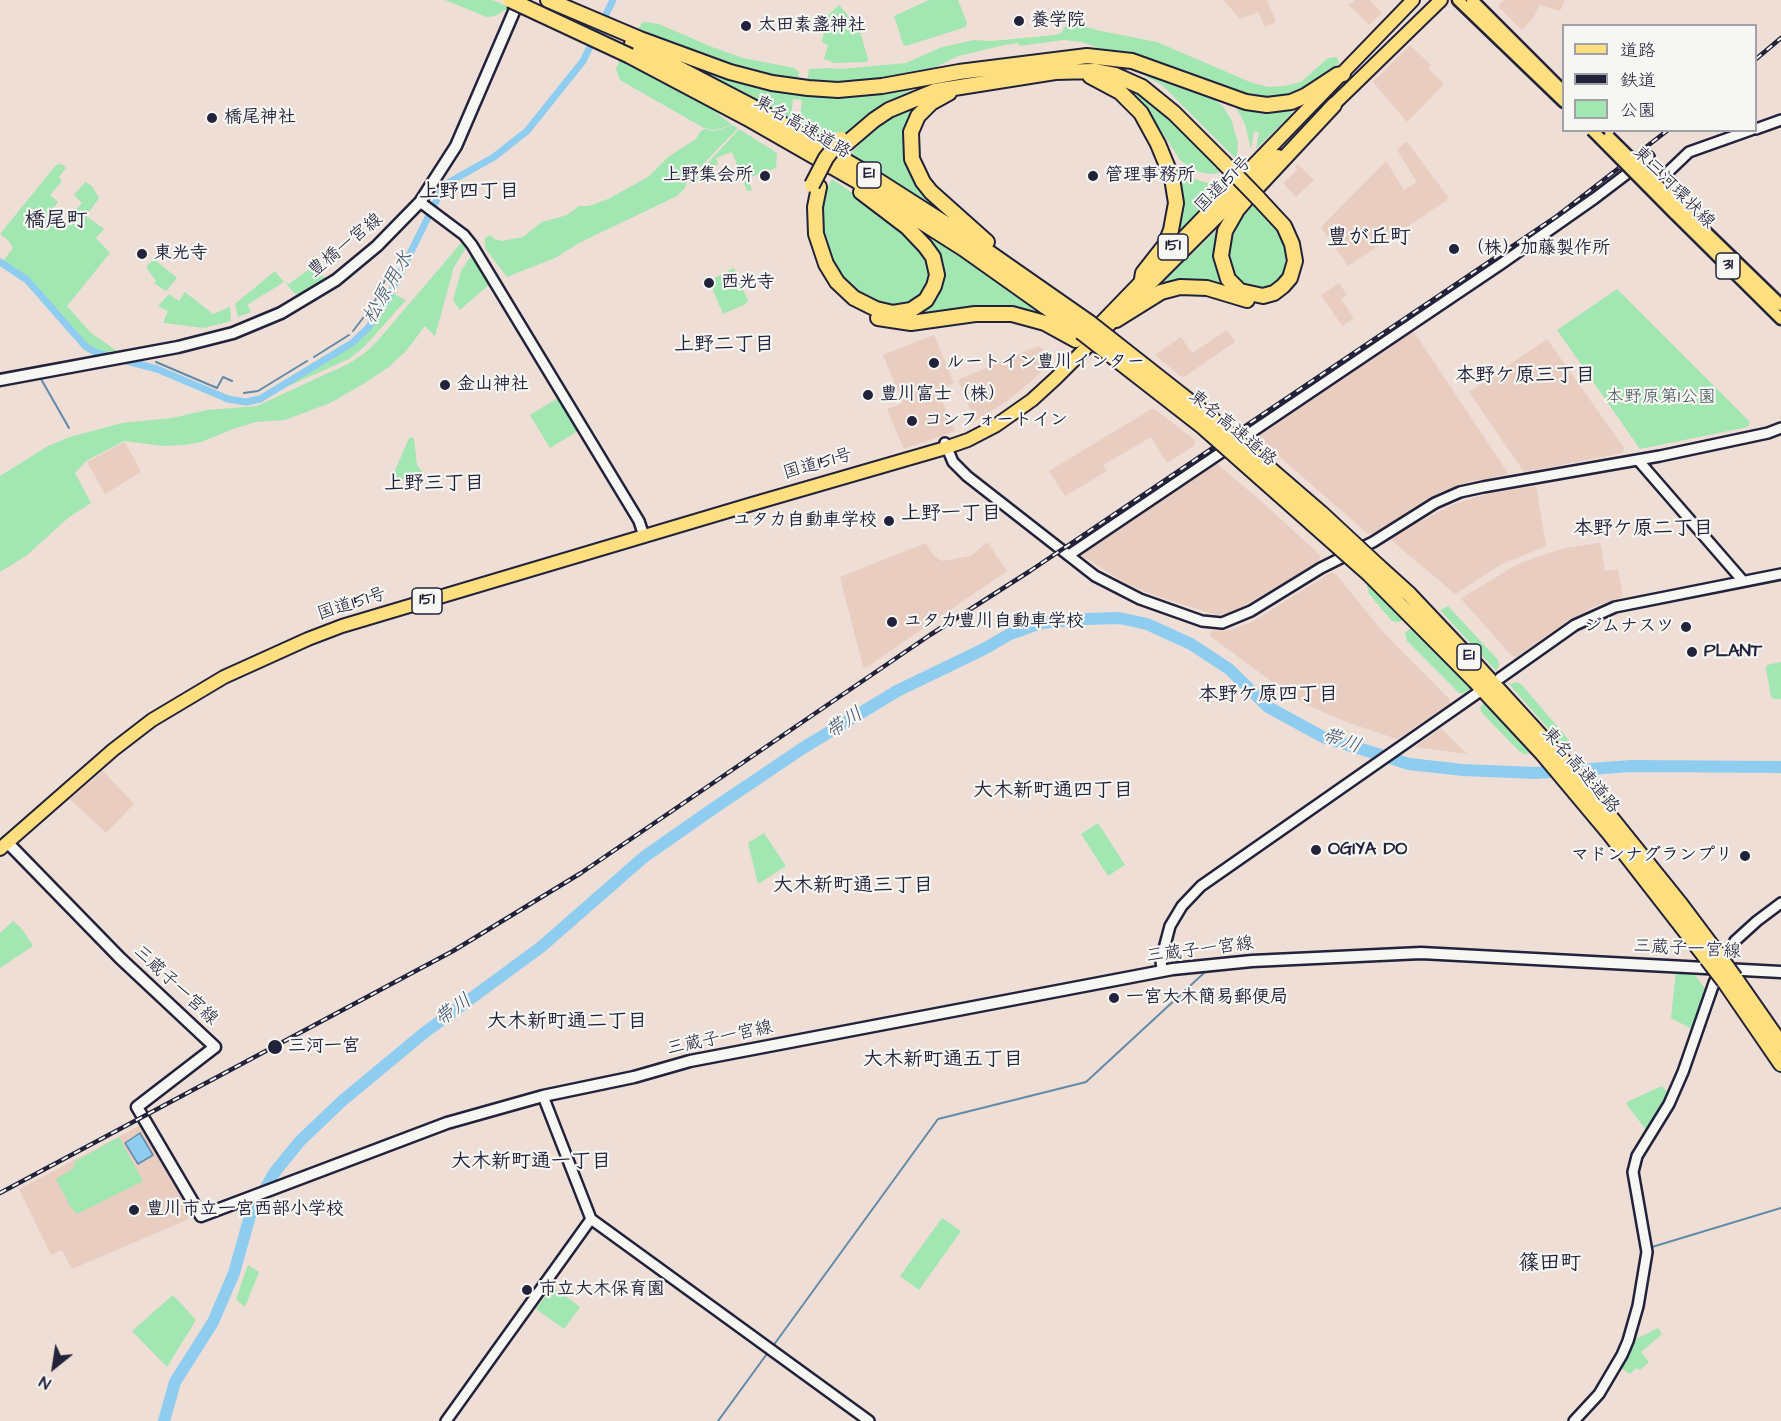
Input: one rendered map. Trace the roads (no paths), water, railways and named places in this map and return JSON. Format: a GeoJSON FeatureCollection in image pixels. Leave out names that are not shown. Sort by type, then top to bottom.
{"type":"FeatureCollection","features":[{"type":"Feature","properties":{"kind":"highway","name":"東名高速道路"},"geometry":{"type":"LineString","coordinates":[[510,0],[635,47],[909,213],[1212,419],[1321,513],[1475,681],[1549,753],[1573,781],[1659,895],[1712,956],[1781,1044]]}},
{"type":"Feature","properties":{"kind":"highway","name":"東名高速道路"},"geometry":{"type":"LineString","coordinates":[[539,0],[753,107],[853,165],[1046,291],[1083,332],[1203,427],[1374,570]]}},
{"type":"Feature","properties":{"kind":"highway"},"geometry":{"type":"LineString","coordinates":[[548,0],[635,47],[772,83],[808,88],[838,90],[882,86],[949,74],[1087,56],[1132,61],[1246,102],[1267,105],[1298,99],[1337,75],[1343,74]]}},
{"type":"Feature","properties":{"kind":"highway","name":"国道151号"},"geometry":{"type":"LineString","coordinates":[[946,445],[994,419],[1030,392],[1107,317],[1413,0]]}},
{"type":"Feature","properties":{"kind":"highway","name":"国道151号"},"geometry":{"type":"LineString","coordinates":[[3,845],[113,750],[152,720],[224,677],[309,639],[342,626],[906,459],[923,449],[946,445],[995,426],[1025,405],[1056,378],[1263,170],[1334,105],[1441,0]]}},
{"type":"Feature","properties":{"kind":"highway"},"geometry":{"type":"LineString","coordinates":[[1061,58],[1113,68],[1149,84],[1292,225],[1302,255],[1297,278],[1290,288],[1276,298],[1258,302],[1199,286],[1170,289],[1149,298],[1116,320]]}},
{"type":"Feature","properties":{"kind":"highway"},"geometry":{"type":"LineString","coordinates":[[844,141],[889,110],[935,91],[1069,72],[1094,71],[1115,75],[1142,87],[1225,160]]}},
{"type":"Feature","properties":{"kind":"highway"},"geometry":{"type":"LineString","coordinates":[[1069,72],[1096,78],[1112,86],[1127,98],[1147,122],[1166,162],[1175,192],[1174,221],[1165,245],[1143,273],[1142,279]]}},
{"type":"Feature","properties":{"kind":"highway"},"geometry":{"type":"LineString","coordinates":[[949,74],[889,102],[857,124],[844,141],[816,186],[808,204],[807,227],[816,263],[832,287],[858,309],[877,318],[904,323],[975,314],[1012,314],[1083,332]]}},
{"type":"Feature","properties":{"kind":"highway"},"geometry":{"type":"LineString","coordinates":[[958,87],[931,103],[918,116],[911,132],[912,159],[931,192],[1046,291]]}},
{"type":"Feature","properties":{"kind":"highway"},"geometry":{"type":"LineString","coordinates":[[1261,196],[1284,226],[1290,238],[1294,256],[1294,267],[1287,282],[1279,290],[1263,296],[1240,291],[1228,279],[1221,256],[1225,231],[1237,210],[1249,196],[1334,105]]}},
{"type":"Feature","properties":{"kind":"highway"},"geometry":{"type":"LineString","coordinates":[[785,139],[805,157],[856,188],[906,227],[925,246],[935,263],[937,275],[932,291],[922,304],[906,312],[882,311],[854,298],[837,282],[823,258],[816,234],[816,186]]}},
{"type":"Feature","properties":{"kind":"highway","name":"東名高速道路"},"geometry":{"type":"LineString","coordinates":[[1727,976],[1781,1064]]}},
{"type":"Feature","properties":{"kind":"main road","name":"豊橋一宮線"},"geometry":{"type":"LineString","coordinates":[[0,380],[178,347],[222,336],[281,313],[336,280],[427,207],[460,138],[519,0]]}},
{"type":"Feature","properties":{"kind":"main road"},"geometry":{"type":"LineString","coordinates":[[1458,0],[1562,101]]}},
{"type":"Feature","properties":{"kind":"main road"},"geometry":{"type":"LineString","coordinates":[[1472,0],[1562,91]]}},
{"type":"Feature","properties":{"kind":"main road","name":"東三河環状線"},"geometry":{"type":"LineString","coordinates":[[1594,132],[1781,305]]}},
{"type":"Feature","properties":{"kind":"main road","name":"東三河環状線"},"geometry":{"type":"LineString","coordinates":[[1604,132],[1781,319]]}},
{"type":"Feature","properties":{"kind":"main road","name":"三蔵子一宮線"},"geometry":{"type":"LineString","coordinates":[[3,845],[215,1047],[136,1107],[201,1216],[447,1123],[543,1096],[634,1077],[690,1061],[1162,971],[1252,961],[1407,952],[1727,976],[1781,972]]}},
{"type":"Feature","properties":{"kind":"street"},"geometry":{"type":"LineString","coordinates":[[1757,128],[1781,120]]}},
{"type":"Feature","properties":{"kind":"street"},"geometry":{"type":"LineString","coordinates":[[1665,174],[1689,152],[1745,132]]}},
{"type":"Feature","properties":{"kind":"street"},"geometry":{"type":"LineString","coordinates":[[1069,555],[1501,264],[1649,157]]}},
{"type":"Feature","properties":{"kind":"street"},"geometry":{"type":"LineString","coordinates":[[427,207],[464,235],[472,245],[639,520],[644,536]]}},
{"type":"Feature","properties":{"kind":"street"},"geometry":{"type":"LineString","coordinates":[[946,445],[953,462],[967,476],[1095,576],[1128,595],[1202,621],[1222,623],[1251,611],[1321,568],[1373,542],[1435,503],[1460,492],[1483,486],[1638,460],[1768,433],[1781,428]]}},
{"type":"Feature","properties":{"kind":"street"},"geometry":{"type":"LineString","coordinates":[[1638,460],[1743,581]]}},
{"type":"Feature","properties":{"kind":"street"},"geometry":{"type":"LineString","coordinates":[[1500,678],[1575,625],[1615,608],[1653,598],[1781,574]]}},
{"type":"Feature","properties":{"kind":"street"},"geometry":{"type":"LineString","coordinates":[[1162,971],[1161,960],[1170,926],[1182,906],[1196,891],[1479,692]]}},
{"type":"Feature","properties":{"kind":"street"},"geometry":{"type":"LineString","coordinates":[[1574,1421],[1599,1394],[1622,1355],[1638,1306],[1647,1251],[1633,1172],[1634,1164],[1669,1104],[1713,984],[1727,976],[1739,936],[1781,903]]}},
{"type":"Feature","properties":{"kind":"street"},"geometry":{"type":"LineString","coordinates":[[543,1096],[591,1220],[869,1421]]}},
{"type":"Feature","properties":{"kind":"street"},"geometry":{"type":"LineString","coordinates":[[446,1421],[591,1220]]}},
{"type":"Feature","properties":{"kind":"water"},"geometry":{"type":"Polygon","coordinates":[[[140,1133],[153,1155],[138,1164],[125,1143],[140,1133]]]}},
{"type":"Feature","properties":{"kind":"waterway","name":"松原用水"},"geometry":{"type":"LineString","coordinates":[[123,360],[157,369],[228,399],[246,402],[260,399],[352,343],[368,328],[388,298],[442,189],[446,184],[494,157],[527,131],[583,61],[613,0]]}},
{"type":"Feature","properties":{"kind":"waterway","name":"松原用水"},"geometry":{"type":"LineString","coordinates":[[0,262],[27,280],[86,347],[112,357]]}},
{"type":"Feature","properties":{"kind":"waterway"},"geometry":{"type":"LineString","coordinates":[[353,331],[373,305],[386,278]]}},
{"type":"Feature","properties":{"kind":"waterway"},"geometry":{"type":"LineString","coordinates":[[314,357],[349,335]]}},
{"type":"Feature","properties":{"kind":"waterway"},"geometry":{"type":"LineString","coordinates":[[244,393],[258,391],[307,361]]}},
{"type":"Feature","properties":{"kind":"waterway"},"geometry":{"type":"LineString","coordinates":[[156,362],[217,388],[223,377],[232,381]]}},
{"type":"Feature","properties":{"kind":"waterway"},"geometry":{"type":"LineString","coordinates":[[41,379],[69,428]]}},
{"type":"Feature","properties":{"kind":"waterway","name":"帯川"},"geometry":{"type":"LineString","coordinates":[[164,1421],[175,1382],[213,1322],[234,1273],[250,1216],[274,1173],[300,1141],[342,1101],[424,1033],[541,947],[644,857],[714,808],[803,748],[897,691],[1010,634],[1041,623],[1084,619],[1119,618],[1147,624],[1191,644],[1229,669],[1268,707],[1323,737],[1409,764],[1463,770],[1536,773],[1631,766],[1781,767]]}},
{"type":"Feature","properties":{"kind":"waterway"},"geometry":{"type":"LineString","coordinates":[[773,1346],[938,1119],[1086,1082],[1204,973]]}},
{"type":"Feature","properties":{"kind":"waterway"},"geometry":{"type":"LineString","coordinates":[[1652,1247],[1781,1208]]}},
{"type":"Feature","properties":{"kind":"waterway"},"geometry":{"type":"LineString","coordinates":[[718,1421],[769,1351]]}},
{"type":"Feature","properties":{"kind":"railway"},"geometry":{"type":"LineString","coordinates":[[1757,58],[1781,38]]}},
{"type":"Feature","properties":{"kind":"railway"},"geometry":{"type":"LineString","coordinates":[[0,1193],[453,951],[581,873],[930,635],[1030,571],[1557,216],[1665,132]]}},
{"type":"Feature","properties":{"kind":"place","name":"養学院"},"geometry":{"type":"Point","coordinates":[1019,21]}},
{"type":"Feature","properties":{"kind":"place","name":"太田素盞神社"},"geometry":{"type":"Point","coordinates":[746,26]}},
{"type":"Feature","properties":{"kind":"place","name":"橋尾神社"},"geometry":{"type":"Point","coordinates":[212,118]}},
{"type":"Feature","properties":{"kind":"place","name":"上野集会所"},"geometry":{"type":"Point","coordinates":[765,176]}},
{"type":"Feature","properties":{"kind":"place","name":"管理事務所"},"geometry":{"type":"Point","coordinates":[1093,176]}},
{"type":"Feature","properties":{"kind":"place","name":"（株）加藤製作所"},"geometry":{"type":"Point","coordinates":[1454,249]}},
{"type":"Feature","properties":{"kind":"place","name":"東光寺"},"geometry":{"type":"Point","coordinates":[142,254]}},
{"type":"Feature","properties":{"kind":"place","name":"西光寺"},"geometry":{"type":"Point","coordinates":[709,283]}},
{"type":"Feature","properties":{"kind":"place","name":"ルートイン豊川インター"},"geometry":{"type":"Point","coordinates":[934,363]}},
{"type":"Feature","properties":{"kind":"place","name":"金山神社"},"geometry":{"type":"Point","coordinates":[445,385]}},
{"type":"Feature","properties":{"kind":"place","name":"豊川富士（株）"},"geometry":{"type":"Point","coordinates":[868,395]}},
{"type":"Feature","properties":{"kind":"place","name":"コンフォートイン"},"geometry":{"type":"Point","coordinates":[912,421]}},
{"type":"Feature","properties":{"kind":"place","name":"ユタカ自動車学校"},"geometry":{"type":"Point","coordinates":[889,521]}},
{"type":"Feature","properties":{"kind":"place","name":"ユタカ豊川自動車学校"},"geometry":{"type":"Point","coordinates":[892,622]}},
{"type":"Feature","properties":{"kind":"place","name":"ジムナスツ"},"geometry":{"type":"Point","coordinates":[1686,627]}},
{"type":"Feature","properties":{"kind":"place","name":"PLANT"},"geometry":{"type":"Point","coordinates":[1692,652]}},
{"type":"Feature","properties":{"kind":"place","name":"OGIYA DO"},"geometry":{"type":"Point","coordinates":[1316,850]}},
{"type":"Feature","properties":{"kind":"place","name":"マドンナグランプリ"},"geometry":{"type":"Point","coordinates":[1745,856]}},
{"type":"Feature","properties":{"kind":"place","name":"一宮大木簡易郵便局"},"geometry":{"type":"Point","coordinates":[1114,998]}},
{"type":"Feature","properties":{"kind":"place","name":"三河一宮"},"geometry":{"type":"Point","coordinates":[275,1047]}},
{"type":"Feature","properties":{"kind":"place","name":"豊川市立一宮西部小学校"},"geometry":{"type":"Point","coordinates":[134,1210]}},
{"type":"Feature","properties":{"kind":"place","name":"市立大木保育園"},"geometry":{"type":"Point","coordinates":[527,1290]}},
{"type":"Feature","properties":{"kind":"district","name":"上野四丁目"},"geometry":{"type":"Point","coordinates":[469,193]}},
{"type":"Feature","properties":{"kind":"district","name":"橋尾町"},"geometry":{"type":"Point","coordinates":[56,222]}},
{"type":"Feature","properties":{"kind":"district","name":"豊が丘町"},"geometry":{"type":"Point","coordinates":[1369,239]}},
{"type":"Feature","properties":{"kind":"district","name":"上野二丁目"},"geometry":{"type":"Point","coordinates":[724,346]}},
{"type":"Feature","properties":{"kind":"district","name":"本野ケ原三丁目"},"geometry":{"type":"Point","coordinates":[1525,377]}},
{"type":"Feature","properties":{"kind":"district","name":"上野三丁目"},"geometry":{"type":"Point","coordinates":[434,485]}},
{"type":"Feature","properties":{"kind":"district","name":"上野一丁目"},"geometry":{"type":"Point","coordinates":[951,515]}},
{"type":"Feature","properties":{"kind":"district","name":"本野ケ原二丁目"},"geometry":{"type":"Point","coordinates":[1643,530]}},
{"type":"Feature","properties":{"kind":"district","name":"本野ケ原四丁目"},"geometry":{"type":"Point","coordinates":[1268,696]}},
{"type":"Feature","properties":{"kind":"district","name":"大木新町通四丁目"},"geometry":{"type":"Point","coordinates":[1053,792]}},
{"type":"Feature","properties":{"kind":"district","name":"大木新町通三丁目"},"geometry":{"type":"Point","coordinates":[853,887]}},
{"type":"Feature","properties":{"kind":"district","name":"大木新町通二丁目"},"geometry":{"type":"Point","coordinates":[567,1023]}},
{"type":"Feature","properties":{"kind":"district","name":"大木新町通五丁目"},"geometry":{"type":"Point","coordinates":[943,1061]}},
{"type":"Feature","properties":{"kind":"district","name":"大木新町通一丁目"},"geometry":{"type":"Point","coordinates":[531,1163]}},
{"type":"Feature","properties":{"kind":"district","name":"篠田町"},"geometry":{"type":"Point","coordinates":[1550,1265]}},
{"type":"Feature","properties":{"kind":"park label","name":"本野原第1公園"},"geometry":{"type":"Point","coordinates":[1661,398]}}]}
